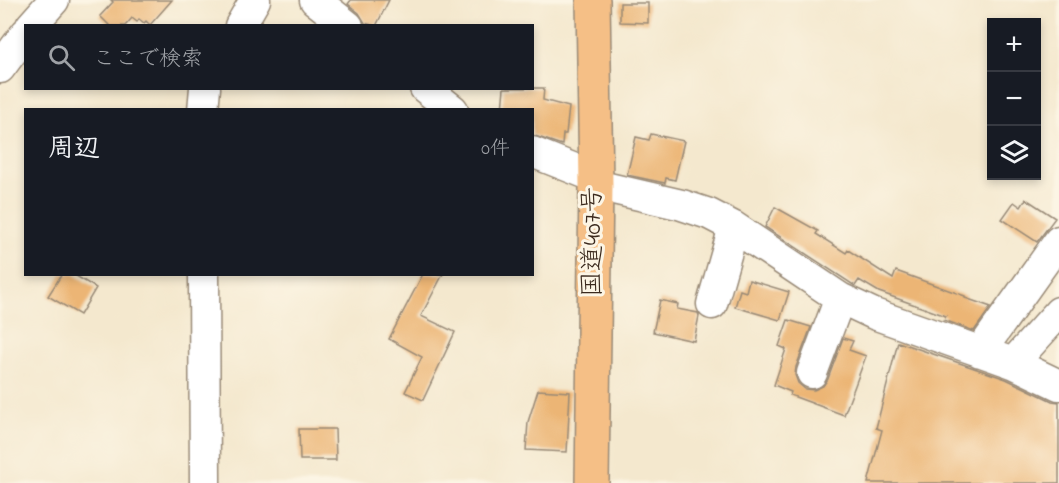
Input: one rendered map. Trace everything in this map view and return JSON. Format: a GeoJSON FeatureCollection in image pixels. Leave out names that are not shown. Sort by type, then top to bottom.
{"type":"FeatureCollection","features":[{"type":"Feature","properties":{"kind":"highway","name":"国道407号"},"geometry":{"type":"LineString","coordinates":[[592,483],[595,181],[593,0]]}},
{"type":"Feature","properties":{"kind":"street"},"geometry":{"type":"LineString","coordinates":[[33,24],[54,0]]}},
{"type":"Feature","properties":{"kind":"street"},"geometry":{"type":"LineString","coordinates":[[241,24],[255,0]]}},
{"type":"Feature","properties":{"kind":"street"},"geometry":{"type":"LineString","coordinates":[[315,0],[345,24]]}},
{"type":"Feature","properties":{"kind":"street"},"geometry":{"type":"LineString","coordinates":[[0,68],[24,36]]}},
{"type":"Feature","properties":{"kind":"street"},"geometry":{"type":"LineString","coordinates":[[203,108],[206,90]]}},
{"type":"Feature","properties":{"kind":"street"},"geometry":{"type":"LineString","coordinates":[[427,90],[450,108]]}},
{"type":"Feature","properties":{"kind":"street"},"geometry":{"type":"LineString","coordinates":[[534,153],[595,181],[709,214],[734,227],[840,298],[874,314],[1013,363],[1059,385]]}},
{"type":"Feature","properties":{"kind":"street"},"geometry":{"type":"LineString","coordinates":[[712,304],[734,227]]}},
{"type":"Feature","properties":{"kind":"street"},"geometry":{"type":"LineString","coordinates":[[980,352],[1059,241]]}},
{"type":"Feature","properties":{"kind":"street"},"geometry":{"type":"LineString","coordinates":[[204,276],[205,483]]}},
{"type":"Feature","properties":{"kind":"street"},"geometry":{"type":"LineString","coordinates":[[812,373],[840,298]]}},
{"type":"Feature","properties":{"kind":"street"},"geometry":{"type":"LineString","coordinates":[[1013,363],[1059,312]]}},
{"type":"Feature","properties":{"kind":"building"},"geometry":{"type":"Polygon","coordinates":[[[111,0],[172,0],[151,24],[139,19],[137,22],[132,18],[127,24],[108,24],[100,16],[113,2],[111,0]]]}},
{"type":"Feature","properties":{"kind":"building"},"geometry":{"type":"Polygon","coordinates":[[[351,0],[389,0],[377,24],[365,23],[359,13],[348,4],[351,0]]]}},
{"type":"Feature","properties":{"kind":"building"},"geometry":{"type":"Polygon","coordinates":[[[620,3],[648,3],[648,23],[620,22],[620,3]]]}},
{"type":"Feature","properties":{"kind":"building"},"geometry":{"type":"Polygon","coordinates":[[[544,88],[543,100],[569,107],[566,134],[563,134],[562,145],[534,136],[534,108],[502,108],[504,90],[544,88]]]}},
{"type":"Feature","properties":{"kind":"building"},"geometry":{"type":"Polygon","coordinates":[[[651,134],[684,141],[675,180],[666,178],[665,183],[627,175],[636,137],[649,140],[651,134]]]}},
{"type":"Feature","properties":{"kind":"building"},"geometry":{"type":"Polygon","coordinates":[[[1026,199],[1055,218],[1037,242],[1002,219],[1014,202],[1021,207],[1026,199]]]}},
{"type":"Feature","properties":{"kind":"building"},"geometry":{"type":"Polygon","coordinates":[[[775,207],[818,231],[816,234],[846,253],[848,250],[893,279],[896,271],[991,307],[974,331],[944,320],[946,316],[879,292],[859,280],[855,286],[765,227],[775,207]]]}},
{"type":"Feature","properties":{"kind":"building"},"geometry":{"type":"Polygon","coordinates":[[[61,276],[76,276],[96,288],[80,315],[48,296],[61,276]]]}},
{"type":"Feature","properties":{"kind":"building"},"geometry":{"type":"Polygon","coordinates":[[[422,276],[442,276],[421,316],[455,332],[423,400],[405,392],[422,357],[389,339],[422,276]]]}},
{"type":"Feature","properties":{"kind":"building"},"geometry":{"type":"Polygon","coordinates":[[[749,280],[789,292],[780,320],[735,307],[740,290],[746,292],[749,280]]]}},
{"type":"Feature","properties":{"kind":"building"},"geometry":{"type":"Polygon","coordinates":[[[660,300],[678,304],[677,309],[698,313],[694,341],[653,332],[660,300]]]}},
{"type":"Feature","properties":{"kind":"building"},"geometry":{"type":"Polygon","coordinates":[[[788,320],[811,327],[795,375],[798,383],[805,389],[814,390],[823,386],[828,379],[843,338],[853,341],[849,350],[866,356],[844,415],[790,395],[791,392],[774,385],[786,349],[779,346],[788,320]]]}},
{"type":"Feature","properties":{"kind":"building"},"geometry":{"type":"Polygon","coordinates":[[[898,342],[1006,379],[1052,401],[1059,402],[1059,483],[868,483],[882,430],[876,428],[898,342]]]}},
{"type":"Feature","properties":{"kind":"building"},"geometry":{"type":"Polygon","coordinates":[[[538,390],[570,392],[567,452],[526,450],[528,422],[538,390]]]}},
{"type":"Feature","properties":{"kind":"building"},"geometry":{"type":"Polygon","coordinates":[[[299,429],[335,429],[336,460],[300,460],[299,429]]]}}]}
